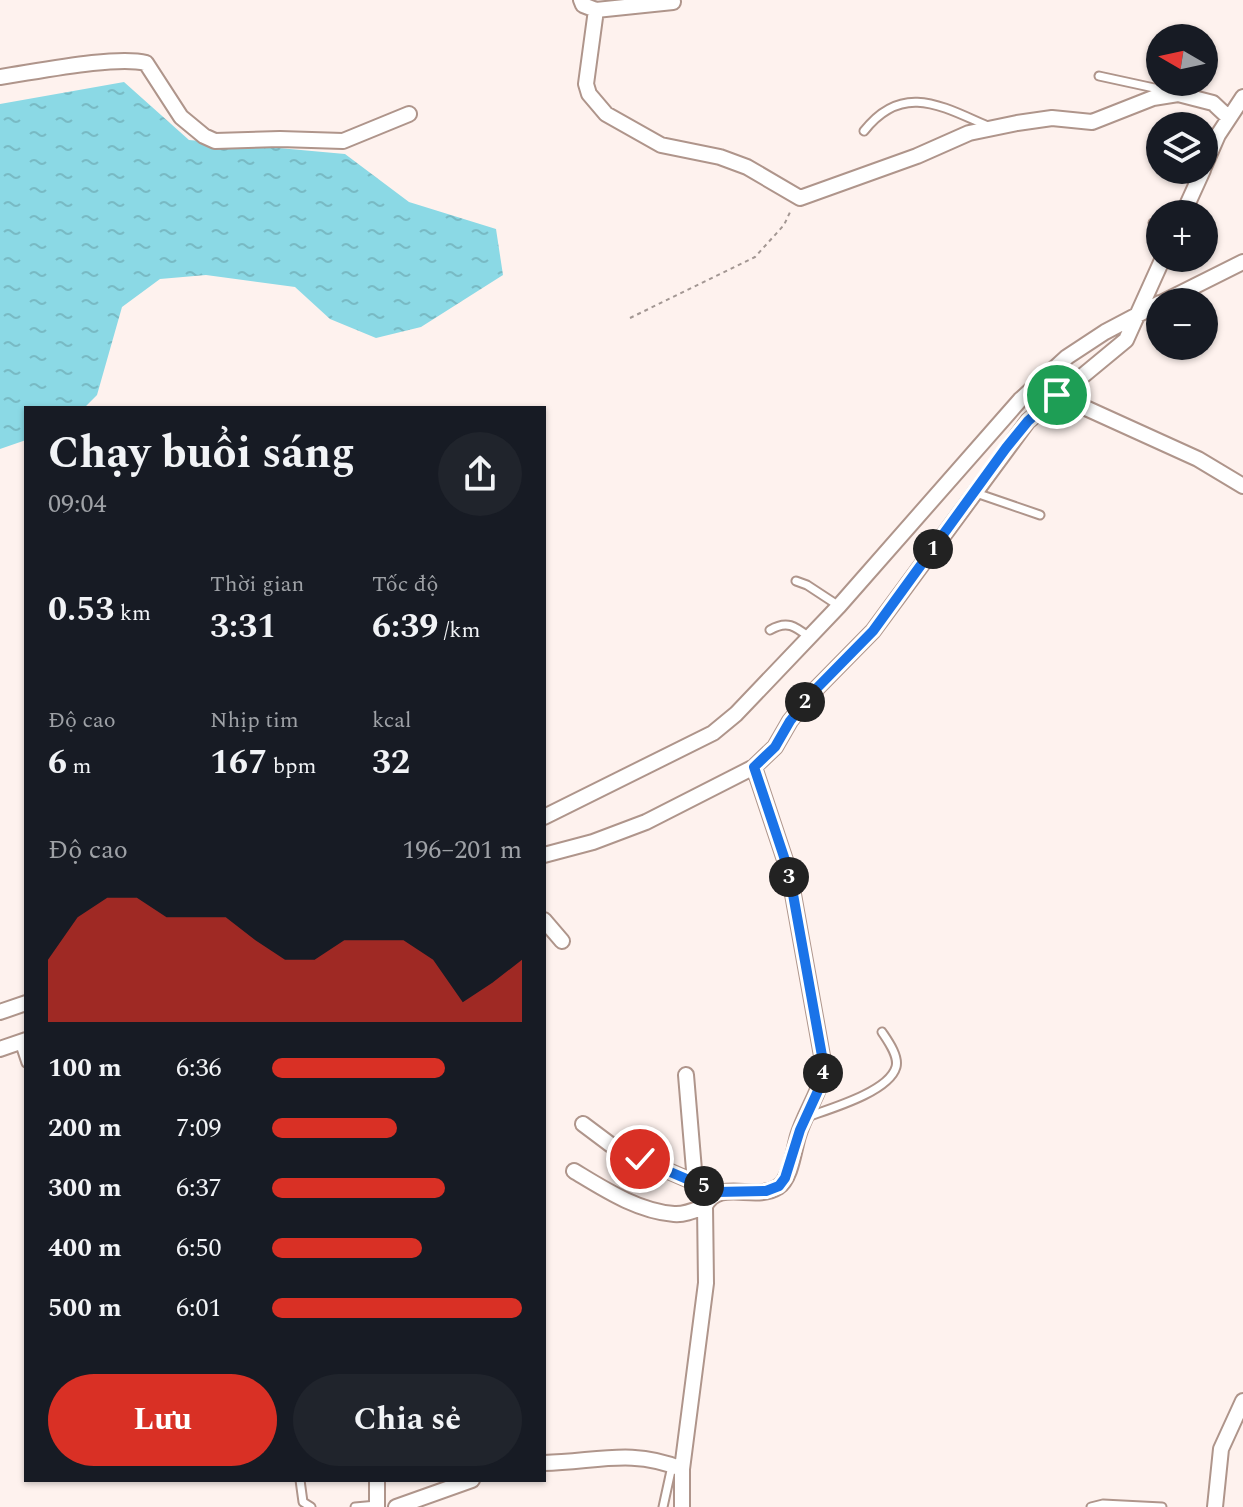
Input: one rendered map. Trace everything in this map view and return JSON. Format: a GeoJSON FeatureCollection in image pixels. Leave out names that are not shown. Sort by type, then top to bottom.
{"type":"FeatureCollection","features":[{"type":"Feature","properties":{"kind":"street"},"geometry":{"type":"LineString","coordinates":[[581,0],[583,5],[596,10],[673,2]]}},
{"type":"Feature","properties":{"kind":"street"},"geometry":{"type":"LineString","coordinates":[[596,10],[586,84],[589,94],[606,114],[661,145],[720,157],[747,167],[796,197],[806,197],[917,156],[969,133],[1040,119],[1092,122],[1166,96]]}},
{"type":"Feature","properties":{"kind":"street"},"geometry":{"type":"LineString","coordinates":[[0,77],[93,64],[146,63],[181,117],[215,141],[343,141],[409,114]]}},
{"type":"Feature","properties":{"kind":"street"},"geometry":{"type":"LineString","coordinates":[[1186,96],[1213,103],[1229,118]]}},
{"type":"Feature","properties":{"kind":"street"},"geometry":{"type":"LineString","coordinates":[[1218,139],[1243,97]]}},
{"type":"Feature","properties":{"kind":"street"},"geometry":{"type":"LineString","coordinates":[[1193,288],[1241,265]]}},
{"type":"Feature","properties":{"kind":"street"},"geometry":{"type":"LineString","coordinates":[[546,854],[593,842],[646,822],[754,767],[775,747],[790,721],[814,691],[873,631],[1028,421],[1126,340],[1157,272]]}},
{"type":"Feature","properties":{"kind":"street"},"geometry":{"type":"LineString","coordinates":[[546,816],[713,733],[736,714],[839,606],[1020,400],[1067,357],[1146,313]]}},
{"type":"Feature","properties":{"kind":"street"},"geometry":{"type":"LineString","coordinates":[[1057,395],[1198,459],[1243,486]]}},
{"type":"Feature","properties":{"kind":"street"},"geometry":{"type":"LineString","coordinates":[[583,1124],[615,1148],[717,1192],[766,1191],[779,1186],[785,1178],[805,1117],[822,1082],[824,1067],[789,872],[754,767]]}},
{"type":"Feature","properties":{"kind":"street"},"geometry":{"type":"LineString","coordinates":[[546,922],[562,941]]}},
{"type":"Feature","properties":{"kind":"street"},"geometry":{"type":"LineString","coordinates":[[0,1012],[24,1004]]}},
{"type":"Feature","properties":{"kind":"street"},"geometry":{"type":"LineString","coordinates":[[0,1049],[22,1041]]}},
{"type":"Feature","properties":{"kind":"street"},"geometry":{"type":"LineString","coordinates":[[686,1075],[695,1182]]}},
{"type":"Feature","properties":{"kind":"street"},"geometry":{"type":"LineString","coordinates":[[574,1171],[619,1199],[673,1214],[686,1214],[705,1206]]}},
{"type":"Feature","properties":{"kind":"street"},"geometry":{"type":"LineString","coordinates":[[682,1507],[677,1467],[706,1283],[705,1206],[709,1197],[717,1192]]}},
{"type":"Feature","properties":{"kind":"street"},"geometry":{"type":"LineString","coordinates":[[1215,1507],[1221,1449],[1243,1401]]}},
{"type":"Feature","properties":{"kind":"street"},"geometry":{"type":"LineString","coordinates":[[546,1463],[638,1456],[677,1467]]}},
{"type":"Feature","properties":{"kind":"street"},"geometry":{"type":"LineString","coordinates":[[377,1482],[377,1506]]}},
{"type":"Feature","properties":{"kind":"street"},"geometry":{"type":"LineString","coordinates":[[396,1507],[466,1482]]}},
{"type":"Feature","properties":{"kind":"lane"},"geometry":{"type":"LineString","coordinates":[[1099,76],[1146,87]]}},
{"type":"Feature","properties":{"kind":"lane"},"geometry":{"type":"LineString","coordinates":[[864,131],[877,115],[901,103],[921,101],[992,128]]}},
{"type":"Feature","properties":{"kind":"lane"},"geometry":{"type":"LineString","coordinates":[[974,492],[1040,515]]}},
{"type":"Feature","properties":{"kind":"lane"},"geometry":{"type":"LineString","coordinates":[[796,581],[839,606]]}},
{"type":"Feature","properties":{"kind":"lane"},"geometry":{"type":"LineString","coordinates":[[770,630],[785,623],[796,626],[809,637]]}},
{"type":"Feature","properties":{"kind":"lane"},"geometry":{"type":"LineString","coordinates":[[805,1117],[871,1091],[895,1071],[895,1056],[882,1032]]}},
{"type":"Feature","properties":{"kind":"lane"},"geometry":{"type":"LineString","coordinates":[[663,1507],[677,1467]]}},
{"type":"Feature","properties":{"kind":"lane"},"geometry":{"type":"LineString","coordinates":[[300,1482],[303,1502],[311,1507]]}},
{"type":"Feature","properties":{"kind":"lane"},"geometry":{"type":"LineString","coordinates":[[1091,1507],[1103,1504],[1162,1507]]}},
{"type":"Feature","properties":{"kind":"lane"},"geometry":{"type":"LineString","coordinates":[[355,1507],[377,1506]]}},
{"type":"Feature","properties":{"kind":"path"},"geometry":{"type":"LineString","coordinates":[[630,318],[755,257],[784,225],[796,197]]}},
{"type":"Feature","properties":{"kind":"water"},"geometry":{"type":"Polygon","coordinates":[[[124,82],[189,140],[345,154],[409,202],[496,229],[503,275],[421,327],[376,338],[330,319],[295,287],[206,275],[160,279],[122,307],[97,395],[86,406],[24,406],[24,441],[0,449],[0,104],[124,82]]]}},
{"type":"Feature","properties":{"kind":"route"},"geometry":{"type":"LineString","coordinates":[[640,1159],[717,1192],[766,1191],[779,1186],[785,1178],[800,1130],[822,1082],[824,1067],[789,872],[754,767],[775,747],[790,721],[814,691],[873,631],[1006,448],[1028,421],[1057,395]]}}]}
